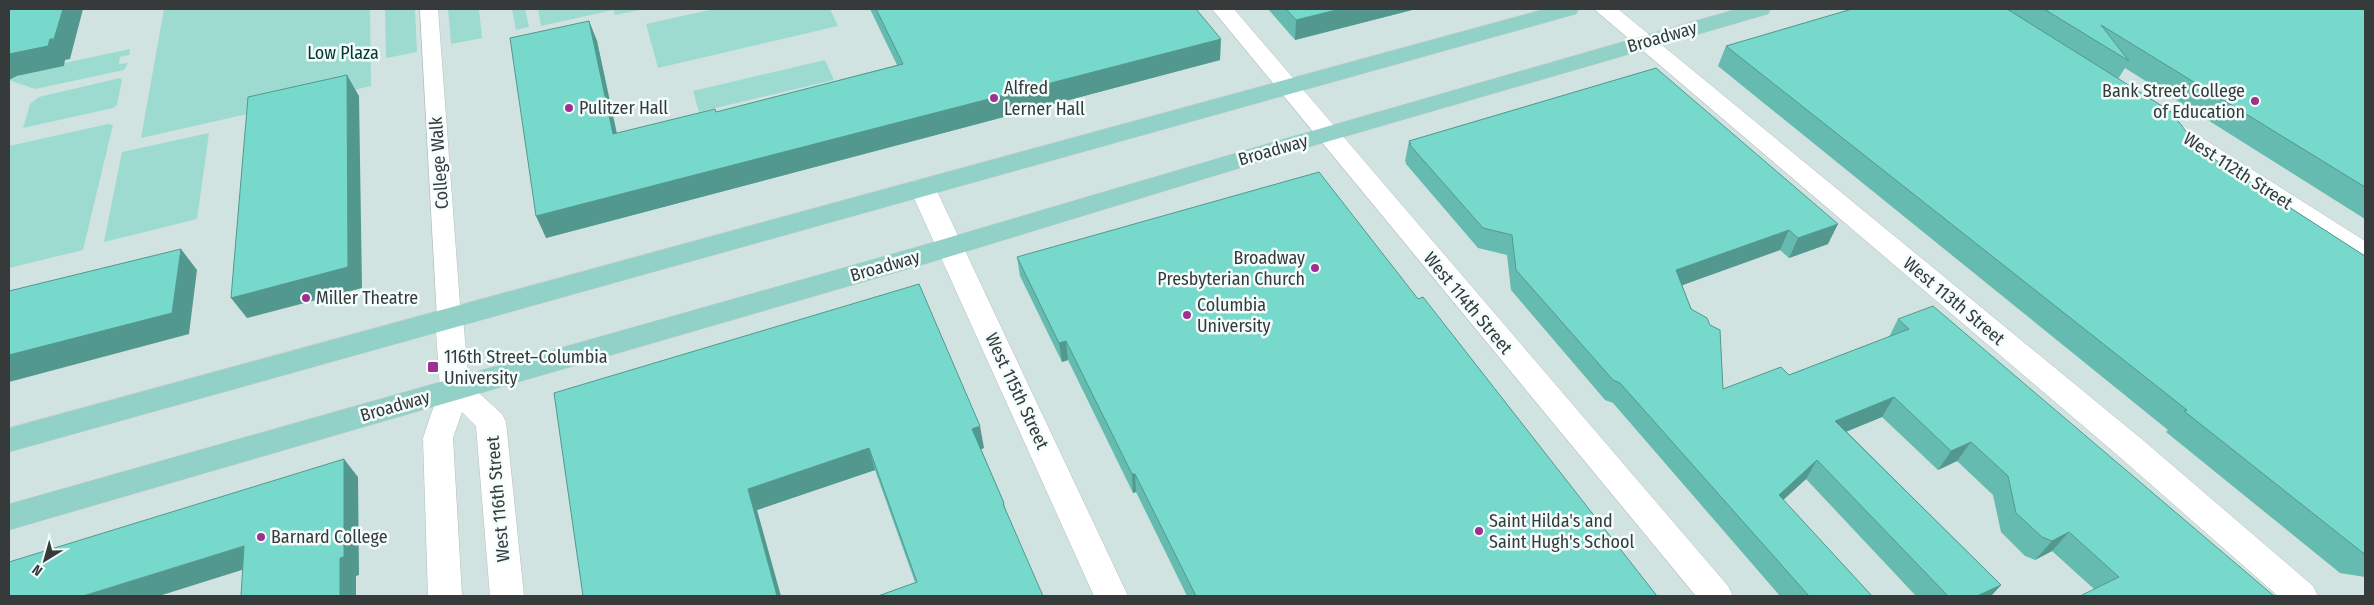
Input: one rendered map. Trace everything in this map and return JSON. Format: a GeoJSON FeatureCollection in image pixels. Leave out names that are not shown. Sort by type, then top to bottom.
{"type":"FeatureCollection","features":[{"type":"Feature","properties":{"kind":"main road"},"geometry":{"type":"LineString","coordinates":[[9,440],[922,186],[1568,9]]}},
{"type":"Feature","properties":{"kind":"main road","name":"Broadway"},"geometry":{"type":"LineString","coordinates":[[9,517],[454,388],[543,365],[1760,9]]}},
{"type":"Feature","properties":{"kind":"street","name":"College Walk"},"geometry":{"type":"LineString","coordinates":[[429,9],[449,318]]}},
{"type":"Feature","properties":{"kind":"street","name":"West 114th Street"},"geometry":{"type":"LineString","coordinates":[[1223,9],[1716,596]]}},
{"type":"Feature","properties":{"kind":"street","name":"West 113th Street"},"geometry":{"type":"LineString","coordinates":[[1605,9],[2133,450],[2300,596]]}},
{"type":"Feature","properties":{"kind":"street","name":"West 112th Street"},"geometry":{"type":"LineString","coordinates":[[2149,115],[2365,253]]}},
{"type":"Feature","properties":{"kind":"street","name":"West 115th Street"},"geometry":{"type":"LineString","coordinates":[[922,186],[1111,596]]}},
{"type":"Feature","properties":{"kind":"street"},"geometry":{"type":"LineString","coordinates":[[445,596],[438,438],[454,388],[449,318]]}},
{"type":"Feature","properties":{"kind":"street","name":"West 116th Street"},"geometry":{"type":"LineString","coordinates":[[454,388],[490,422],[507,596]]}},
{"type":"Feature","properties":{"kind":"shaded area","name":"Columbia University"},"geometry":{"type":"Polygon","coordinates":[[[9,9],[2319,9],[2365,33],[2365,596],[9,596],[9,9]]]}},
{"type":"Feature","properties":{"kind":"green space","name":"Low Plaza"},"geometry":{"type":"Polygon","coordinates":[[[164,9],[370,9],[371,86],[141,138],[164,9]]]}},
{"type":"Feature","properties":{"kind":"green space"},"geometry":{"type":"Polygon","coordinates":[[[385,9],[415,9],[417,52],[386,58],[385,9]]]}},
{"type":"Feature","properties":{"kind":"green space"},"geometry":{"type":"Polygon","coordinates":[[[448,9],[479,9],[482,38],[451,44],[448,9]]]}},
{"type":"Feature","properties":{"kind":"green space"},"geometry":{"type":"Polygon","coordinates":[[[512,9],[525,9],[529,27],[516,30],[512,9]]]}},
{"type":"Feature","properties":{"kind":"green space"},"geometry":{"type":"Polygon","coordinates":[[[538,9],[644,9],[615,15],[613,10],[541,26],[538,9]]]}},
{"type":"Feature","properties":{"kind":"green space"},"geometry":{"type":"Polygon","coordinates":[[[714,9],[830,9],[838,26],[658,68],[646,24],[714,9]]]}},
{"type":"Feature","properties":{"kind":"green space"},"geometry":{"type":"Polygon","coordinates":[[[130,49],[129,55],[120,57],[119,64],[128,63],[124,70],[35,89],[9,80],[17,76],[64,66],[64,63],[130,49]]]}},
{"type":"Feature","properties":{"kind":"green space"},"geometry":{"type":"Polygon","coordinates":[[[825,60],[834,80],[699,112],[693,91],[825,60]]]}},
{"type":"Feature","properties":{"kind":"green space"},"geometry":{"type":"Polygon","coordinates":[[[120,78],[122,80],[117,105],[113,108],[23,128],[30,104],[39,97],[120,78]]]}},
{"type":"Feature","properties":{"kind":"green space"},"geometry":{"type":"Polygon","coordinates":[[[108,124],[113,125],[83,250],[9,268],[9,146],[108,124]]]}},
{"type":"Feature","properties":{"kind":"green space"},"geometry":{"type":"Polygon","coordinates":[[[209,133],[197,219],[104,242],[122,152],[209,133]]]}},
{"type":"Feature","properties":{"kind":"building"},"geometry":{"type":"Polygon","coordinates":[[[9,9],[63,9],[54,39],[50,39],[48,46],[9,54],[9,9]]]}},
{"type":"Feature","properties":{"kind":"building"},"geometry":{"type":"Polygon","coordinates":[[[876,9],[1196,9],[1221,39],[536,216],[510,38],[589,21],[613,134],[715,109],[716,112],[903,64],[876,9]]]}},
{"type":"Feature","properties":{"kind":"building"},"geometry":{"type":"Polygon","coordinates":[[[1286,9],[1340,9],[1296,20],[1286,9]]]}},
{"type":"Feature","properties":{"kind":"building"},"geometry":{"type":"Polygon","coordinates":[[[1852,9],[2007,9],[2170,111],[2202,151],[2365,256],[2365,553],[1726,46],[1852,9]]]}},
{"type":"Feature","properties":{"kind":"building"},"geometry":{"type":"Polygon","coordinates":[[[2044,9],[2365,9],[2365,187],[2101,25],[2129,61],[2044,9]]]}},
{"type":"Feature","properties":{"kind":"building"},"geometry":{"type":"Polygon","coordinates":[[[1656,68],[1838,224],[1798,238],[1789,230],[1676,270],[1691,309],[1707,318],[1710,325],[1720,330],[1723,389],[1781,367],[1789,375],[1909,329],[1898,319],[1933,306],[2274,596],[2080,596],[2119,577],[2069,532],[2052,541],[2042,537],[2016,513],[2008,476],[1971,442],[1951,451],[1894,397],[1835,421],[2001,585],[1977,596],[1948,596],[1817,460],[1779,495],[1872,596],[1809,596],[1620,383],[1613,380],[1516,270],[1512,235],[1483,228],[1409,144],[1411,144],[1409,141],[1656,68]]]}},
{"type":"Feature","properties":{"kind":"building"},"geometry":{"type":"Polygon","coordinates":[[[347,75],[348,267],[231,298],[248,97],[347,75]]]}},
{"type":"Feature","properties":{"kind":"building"},"geometry":{"type":"Polygon","coordinates":[[[1319,172],[1418,299],[1423,297],[1657,596],[1196,596],[1135,474],[1132,474],[1066,341],[1059,343],[1017,257],[1319,172]]]}},
{"type":"Feature","properties":{"kind":"building"},"geometry":{"type":"Polygon","coordinates":[[[181,249],[172,313],[9,355],[9,291],[181,249]]]}},
{"type":"Feature","properties":{"kind":"building"},"geometry":{"type":"Polygon","coordinates":[[[919,284],[980,426],[972,429],[1043,596],[878,596],[917,582],[869,448],[748,489],[777,596],[583,596],[554,393],[919,284]]]}},
{"type":"Feature","properties":{"kind":"building","name":"Barnard College"},"geometry":{"type":"Polygon","coordinates":[[[344,459],[344,557],[340,558],[340,596],[241,596],[244,546],[83,596],[9,596],[9,562],[344,459]]]}},
{"type":"Feature","properties":{"kind":"place","name":"Alfred Lerner Hall"},"geometry":{"type":"Point","coordinates":[994,98]}},
{"type":"Feature","properties":{"kind":"place","name":"Bank Street College of Education"},"geometry":{"type":"Point","coordinates":[2255,101]}},
{"type":"Feature","properties":{"kind":"place","name":"Pulitzer Hall"},"geometry":{"type":"Point","coordinates":[569,108]}},
{"type":"Feature","properties":{"kind":"place","name":"Broadway Presbyterian Church"},"geometry":{"type":"Point","coordinates":[1315,268]}},
{"type":"Feature","properties":{"kind":"place","name":"Miller Theatre"},"geometry":{"type":"Point","coordinates":[306,298]}},
{"type":"Feature","properties":{"kind":"place","name":"Columbia University"},"geometry":{"type":"Point","coordinates":[1187,315]}},
{"type":"Feature","properties":{"kind":"place","name":"116th Street–Columbia University"},"geometry":{"type":"Point","coordinates":[433,367]}},
{"type":"Feature","properties":{"kind":"place","name":"Saint Hilda's and Saint Hugh's School"},"geometry":{"type":"Point","coordinates":[1479,531]}},
{"type":"Feature","properties":{"kind":"place","name":"Barnard College"},"geometry":{"type":"Point","coordinates":[261,537]}}]}
